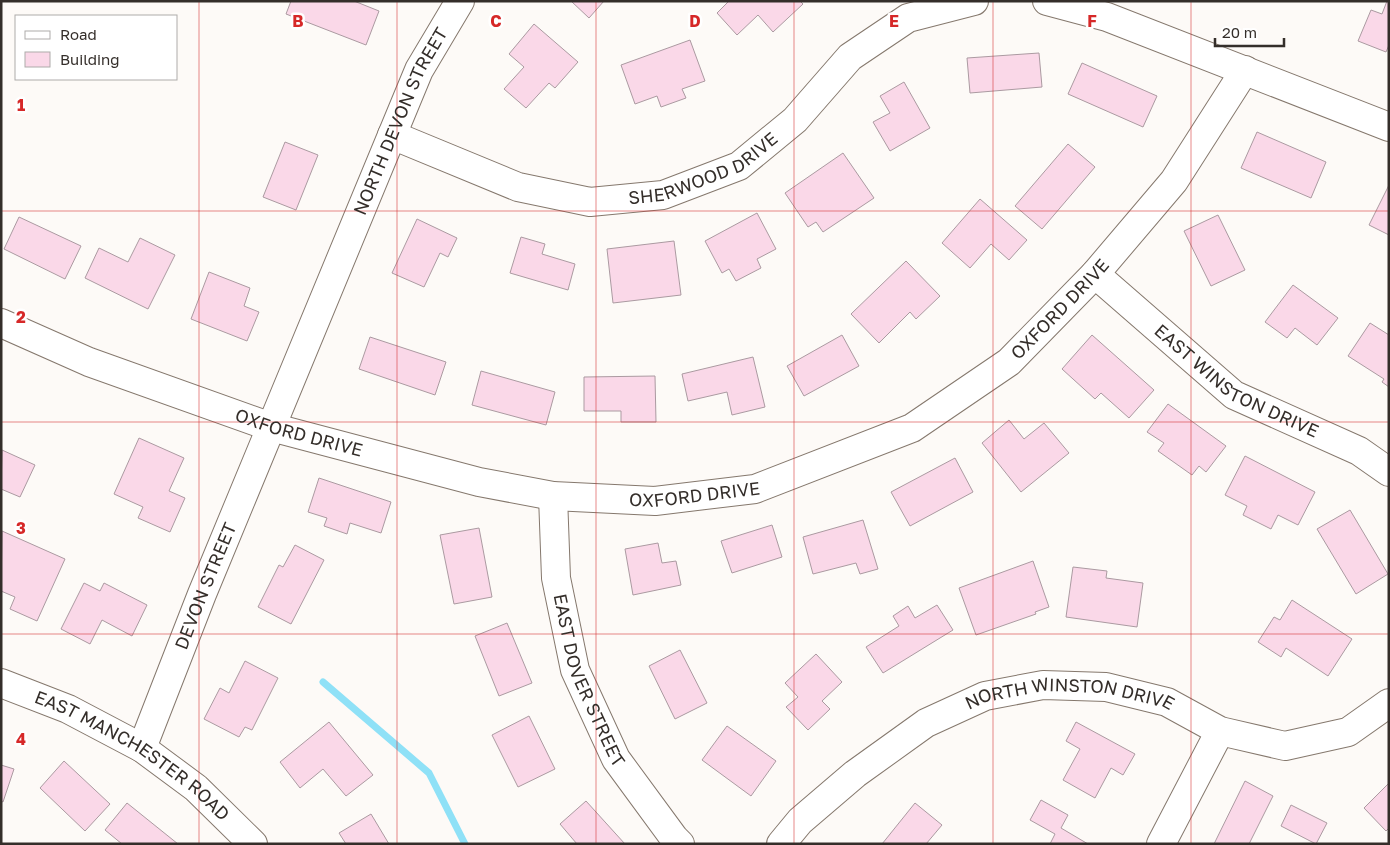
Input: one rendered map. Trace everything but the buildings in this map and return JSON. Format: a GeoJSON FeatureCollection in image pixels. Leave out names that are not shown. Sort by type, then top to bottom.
{"type":"FeatureCollection","features":[{"type":"Feature","properties":{"kind":"street","name":"NORTH DEVON STREET"},"geometry":{"type":"LineString","coordinates":[[271,427],[419,70],[460,1]]}},
{"type":"Feature","properties":{"kind":"street","name":"SHERWOOD DRIVE"},"geometry":{"type":"LineString","coordinates":[[392,135],[518,186],[590,202],[663,194],[739,166],[795,120],[850,57],[908,18],[974,1]]}},
{"type":"Feature","properties":{"kind":"street"},"geometry":{"type":"LineString","coordinates":[[1047,1],[1107,17],[1389,127]]}},
{"type":"Feature","properties":{"kind":"street","name":"OXFORD DRIVE"},"geometry":{"type":"LineString","coordinates":[[1,324],[89,362],[271,427],[479,482],[554,496],[655,501],[755,489],[912,428],[1009,362],[1095,274],[1174,181],[1245,70]]}},
{"type":"Feature","properties":{"kind":"street","name":"EAST WINSTON DRIVE"},"geometry":{"type":"LineString","coordinates":[[1095,274],[1234,395],[1359,451],[1389,472]]}},
{"type":"Feature","properties":{"kind":"street","name":"DEVON STREET"},"geometry":{"type":"LineString","coordinates":[[142,748],[271,427]]}},
{"type":"Feature","properties":{"kind":"street","name":"EAST DOVER STREET"},"geometry":{"type":"LineString","coordinates":[[554,496],[556,578],[575,670],[616,759],[680,844]]}},
{"type":"Feature","properties":{"kind":"street","name":"EAST MANCHESTER ROAD"},"geometry":{"type":"LineString","coordinates":[[1,683],[68,709],[142,748],[196,788],[253,844]]}},
{"type":"Feature","properties":{"kind":"street","name":"NORTH WINSTON DRIVE"},"geometry":{"type":"LineString","coordinates":[[781,844],[800,821],[854,774],[926,723],[985,696],[1044,685],[1106,687],[1166,702],[1220,731],[1285,746],[1348,732],[1389,703]]}},
{"type":"Feature","properties":{"kind":"street"},"geometry":{"type":"LineString","coordinates":[[1161,844],[1220,731]]}},
{"type":"Feature","properties":{"kind":"waterway"},"geometry":{"type":"LineString","coordinates":[[323,682],[429,773],[465,844]]}}]}
